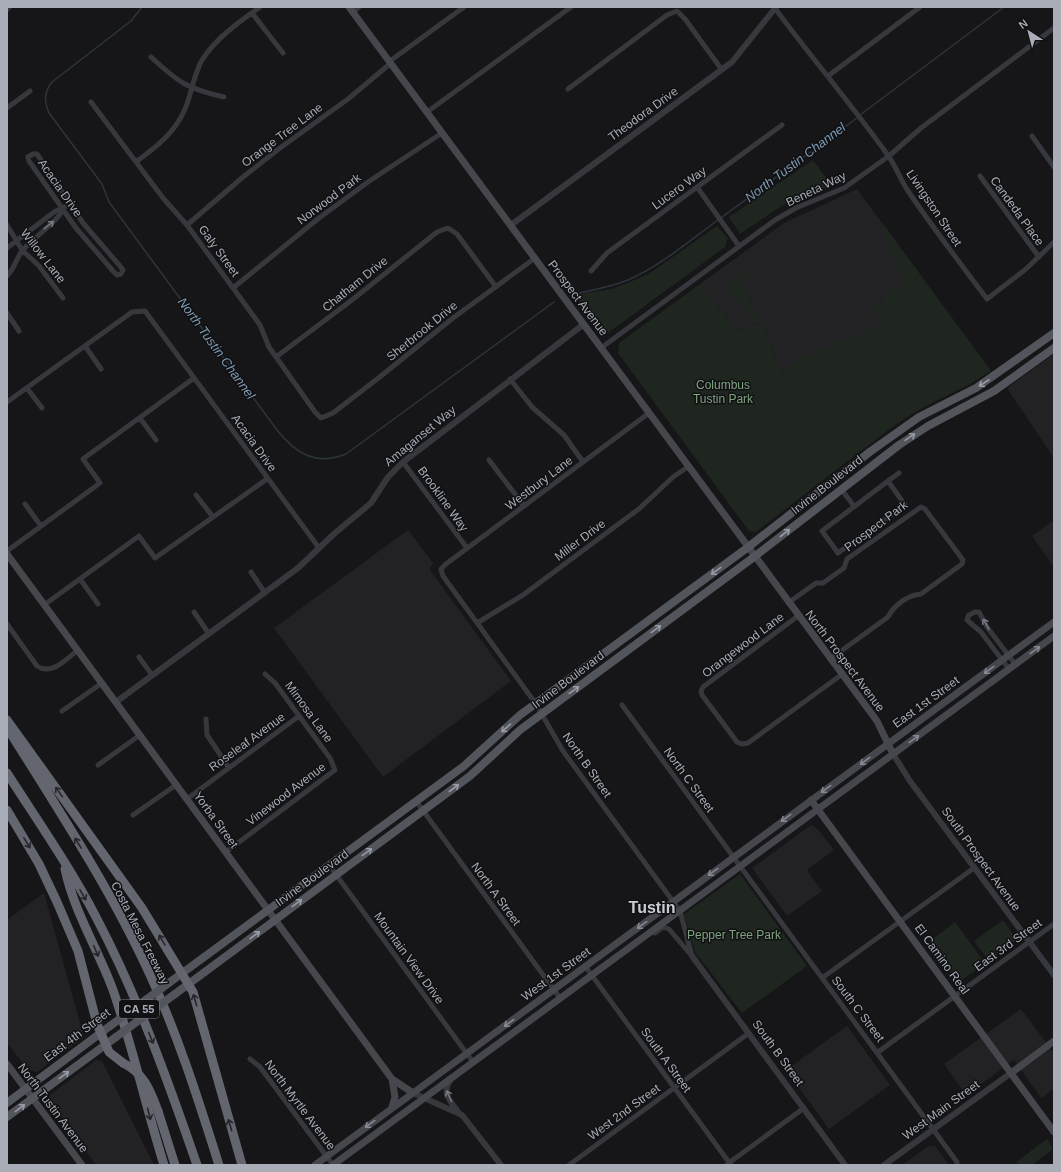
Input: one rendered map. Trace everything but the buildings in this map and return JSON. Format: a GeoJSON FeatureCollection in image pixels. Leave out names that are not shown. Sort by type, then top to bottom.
{"type":"FeatureCollection","features":[{"type":"Feature","properties":{"kind":"highway"},"geometry":{"type":"LineString","coordinates":[[7,720],[142,908],[188,984],[192,992],[242,1165]]}},
{"type":"Feature","properties":{"kind":"highway","name":"Costa Mesa Freeway"},"geometry":{"type":"LineString","coordinates":[[7,727],[84,852],[134,942],[151,977],[189,1072],[219,1165]]}},
{"type":"Feature","properties":{"kind":"highway","name":"CA 55"},"geometry":{"type":"LineString","coordinates":[[7,773],[64,862],[96,916],[134,997],[164,1071],[197,1165]]}},
{"type":"Feature","properties":{"kind":"highway"},"geometry":{"type":"LineString","coordinates":[[7,810],[39,864],[78,951],[101,1033],[109,1052],[132,1067],[142,1076],[158,1111],[175,1165]]}},
{"type":"Feature","properties":{"kind":"highway"},"geometry":{"type":"LineString","coordinates":[[64,862],[69,890],[112,989],[135,1059],[164,1165]]}},
{"type":"Feature","properties":{"kind":"highway"},"geometry":{"type":"LineString","coordinates":[[189,1072],[226,1165]]}},
{"type":"Feature","properties":{"kind":"highway"},"geometry":{"type":"LineString","coordinates":[[161,1122],[180,1165]]}},
{"type":"Feature","properties":{"kind":"main road","name":"Prospect Avenue"},"geometry":{"type":"LineString","coordinates":[[351,9],[689,466],[788,603]]}},
{"type":"Feature","properties":{"kind":"main road"},"geometry":{"type":"LineString","coordinates":[[1042,356],[1041,349],[1054,333]]}},
{"type":"Feature","properties":{"kind":"main road","name":"Irvine Boulevard"},"geometry":{"type":"LineString","coordinates":[[182,973],[464,766],[509,724],[747,548],[899,431],[919,417],[976,388],[1054,333]]}},
{"type":"Feature","properties":{"kind":"main road","name":"Irvine Boulevard"},"geometry":{"type":"LineString","coordinates":[[106,1045],[470,776],[510,739],[543,713],[754,557],[841,489],[919,431],[982,398],[1054,348]]}},
{"type":"Feature","properties":{"kind":"main road"},"geometry":{"type":"LineString","coordinates":[[1012,378],[1012,372],[1017,369],[1018,364],[1016,361]]}},
{"type":"Feature","properties":{"kind":"main road"},"geometry":{"type":"LineString","coordinates":[[892,451],[890,442],[897,436],[899,431]]}},
{"type":"Feature","properties":{"kind":"main road"},"geometry":{"type":"LineString","coordinates":[[841,489],[839,482],[844,477],[847,470]]}},
{"type":"Feature","properties":{"kind":"main road","name":"Yorba Street"},"geometry":{"type":"LineString","coordinates":[[7,554],[392,1079],[413,1093]]}},
{"type":"Feature","properties":{"kind":"main road","name":"North Prospect Avenue"},"geometry":{"type":"LineString","coordinates":[[788,603],[876,722],[893,754]]}},
{"type":"Feature","properties":{"kind":"main road","name":"East 1st Street"},"geometry":{"type":"LineString","coordinates":[[811,800],[1054,622]]}},
{"type":"Feature","properties":{"kind":"main road","name":"East 1st Street"},"geometry":{"type":"LineString","coordinates":[[818,810],[1054,636]]}},
{"type":"Feature","properties":{"kind":"main road"},"geometry":{"type":"LineString","coordinates":[[618,643],[625,652]]}},
{"type":"Feature","properties":{"kind":"main road","name":"West 1st Street"},"geometry":{"type":"LineString","coordinates":[[315,1165],[811,800]]}},
{"type":"Feature","properties":{"kind":"main road","name":"El Camino Real"},"geometry":{"type":"LineString","coordinates":[[811,800],[1054,1132]]}},
{"type":"Feature","properties":{"kind":"main road","name":"West 1st Street"},"geometry":{"type":"LineString","coordinates":[[333,1165],[818,810]]}},
{"type":"Feature","properties":{"kind":"main road","name":"East 4th Street"},"geometry":{"type":"LineString","coordinates":[[7,1102],[182,973]]}},
{"type":"Feature","properties":{"kind":"main road"},"geometry":{"type":"LineString","coordinates":[[1010,1072],[1054,1041]]}},
{"type":"Feature","properties":{"kind":"main road","name":"East 4th Street"},"geometry":{"type":"LineString","coordinates":[[7,1117],[106,1045]]}},
{"type":"Feature","properties":{"kind":"main road","name":"North Tustin Avenue"},"geometry":{"type":"LineString","coordinates":[[7,1064],[82,1165]]}},
{"type":"Feature","properties":{"kind":"main road"},"geometry":{"type":"LineString","coordinates":[[392,1079],[395,1097],[392,1109]]}},
{"type":"Feature","properties":{"kind":"street"},"geometry":{"type":"LineString","coordinates":[[136,162],[158,146],[173,130],[185,109],[197,72],[208,51],[216,42],[260,7]]}},
{"type":"Feature","properties":{"kind":"street"},"geometry":{"type":"LineString","coordinates":[[351,9],[359,7]]}},
{"type":"Feature","properties":{"kind":"street","name":"Orange Tree Lane"},"geometry":{"type":"LineString","coordinates":[[187,225],[274,153],[348,99],[390,62],[464,7]]}},
{"type":"Feature","properties":{"kind":"street"},"geometry":{"type":"LineString","coordinates":[[427,112],[571,7]]}},
{"type":"Feature","properties":{"kind":"street"},"geometry":{"type":"LineString","coordinates":[[775,8],[828,76],[920,7]]}},
{"type":"Feature","properties":{"kind":"street","name":"Theodora Drive"},"geometry":{"type":"LineString","coordinates":[[511,225],[722,70],[745,47],[775,8]]}},
{"type":"Feature","properties":{"kind":"street"},"geometry":{"type":"LineString","coordinates":[[568,89],[667,15],[677,11],[685,19],[722,70]]}},
{"type":"Feature","properties":{"kind":"street"},"geometry":{"type":"LineString","coordinates":[[252,13],[283,53]]}},
{"type":"Feature","properties":{"kind":"street","name":"Beneta Way"},"geometry":{"type":"LineString","coordinates":[[601,348],[775,220],[796,208],[844,188],[889,156],[921,128],[1054,28]]}},
{"type":"Feature","properties":{"kind":"street"},"geometry":{"type":"LineString","coordinates":[[151,58],[170,75],[191,88],[224,97]]}},
{"type":"Feature","properties":{"kind":"street","name":"Livingston Street"},"geometry":{"type":"LineString","coordinates":[[828,76],[889,156],[903,184],[987,299],[1039,257]]}},
{"type":"Feature","properties":{"kind":"street"},"geometry":{"type":"LineString","coordinates":[[7,100],[9,106],[30,92]]}},
{"type":"Feature","properties":{"kind":"street","name":"Galy Street"},"geometry":{"type":"LineString","coordinates":[[91,102],[163,198],[187,225],[260,325],[269,347],[315,412],[321,418]]}},
{"type":"Feature","properties":{"kind":"street","name":"Lucero Way"},"geometry":{"type":"LineString","coordinates":[[591,271],[607,253],[782,125]]}},
{"type":"Feature","properties":{"kind":"street","name":"Norwood Park"},"geometry":{"type":"LineString","coordinates":[[233,288],[319,218],[368,182],[442,133]]}},
{"type":"Feature","properties":{"kind":"street"},"geometry":{"type":"LineString","coordinates":[[1032,136],[1054,167]]}},
{"type":"Feature","properties":{"kind":"street","name":"Acacia Drive"},"geometry":{"type":"LineString","coordinates":[[33,154],[37,154],[56,183],[83,223],[123,270],[121,274],[117,275],[113,271],[62,210],[29,161],[28,157],[33,154]]}},
{"type":"Feature","properties":{"kind":"street","name":"Candeda Place"},"geometry":{"type":"LineString","coordinates":[[980,176],[1039,257]]}},
{"type":"Feature","properties":{"kind":"street"},"geometry":{"type":"LineString","coordinates":[[48,189],[56,183]]}},
{"type":"Feature","properties":{"kind":"street"},"geometry":{"type":"LineString","coordinates":[[696,187],[739,246]]}},
{"type":"Feature","properties":{"kind":"street"},"geometry":{"type":"LineString","coordinates":[[7,248],[54,212],[62,210],[70,204]]}},
{"type":"Feature","properties":{"kind":"street"},"geometry":{"type":"LineString","coordinates":[[7,276],[15,266],[22,250],[45,228],[59,218],[62,210]]}},
{"type":"Feature","properties":{"kind":"street","name":"Willow Lane"},"geometry":{"type":"LineString","coordinates":[[7,225],[22,250],[39,266],[63,298]]}},
{"type":"Feature","properties":{"kind":"street","name":"Chatham Drive"},"geometry":{"type":"LineString","coordinates":[[276,357],[352,300],[438,232],[448,228],[457,234],[496,287]]}},
{"type":"Feature","properties":{"kind":"street"},"geometry":{"type":"LineString","coordinates":[[1039,257],[1054,242]]}},
{"type":"Feature","properties":{"kind":"street","name":"Sherbrook Drive"},"geometry":{"type":"LineString","coordinates":[[321,418],[333,413],[382,376],[453,318],[535,258]]}},
{"type":"Feature","properties":{"kind":"street","name":"Acacia Drive"},"geometry":{"type":"LineString","coordinates":[[85,346],[132,312],[145,310],[267,479],[319,548]]}},
{"type":"Feature","properties":{"kind":"street"},"geometry":{"type":"LineString","coordinates":[[7,313],[19,331]]}},
{"type":"Feature","properties":{"kind":"street","name":"Amaganset Way"},"geometry":{"type":"LineString","coordinates":[[116,702],[298,568],[371,503],[388,477],[403,462],[584,324]]}},
{"type":"Feature","properties":{"kind":"street"},"geometry":{"type":"LineString","coordinates":[[7,402],[85,346],[101,369]]}},
{"type":"Feature","properties":{"kind":"street"},"geometry":{"type":"LineString","coordinates":[[7,551],[100,483],[83,459],[194,378]]}},
{"type":"Feature","properties":{"kind":"street"},"geometry":{"type":"LineString","coordinates":[[510,379],[532,407],[561,431],[583,462]]}},
{"type":"Feature","properties":{"kind":"street"},"geometry":{"type":"LineString","coordinates":[[27,388],[42,408]]}},
{"type":"Feature","properties":{"kind":"street","name":"Westbury Lane"},"geometry":{"type":"LineString","coordinates":[[441,569],[467,548],[649,413]]}},
{"type":"Feature","properties":{"kind":"street"},"geometry":{"type":"LineString","coordinates":[[140,418],[156,440]]}},
{"type":"Feature","properties":{"kind":"street"},"geometry":{"type":"LineString","coordinates":[[489,460],[524,506]]}},
{"type":"Feature","properties":{"kind":"street","name":"Brookline Way"},"geometry":{"type":"LineString","coordinates":[[403,462],[467,548]]}},
{"type":"Feature","properties":{"kind":"street","name":"Miller Drive"},"geometry":{"type":"LineString","coordinates":[[478,623],[523,595],[640,508],[673,477],[689,466]]}},
{"type":"Feature","properties":{"kind":"street"},"geometry":{"type":"LineString","coordinates":[[888,481],[905,505],[838,554],[822,531],[854,506],[888,481],[899,473]]}},
{"type":"Feature","properties":{"kind":"street"},"geometry":{"type":"LineString","coordinates":[[44,604],[139,536],[155,558],[267,479]]}},
{"type":"Feature","properties":{"kind":"street"},"geometry":{"type":"LineString","coordinates":[[841,489],[854,506]]}},
{"type":"Feature","properties":{"kind":"street"},"geometry":{"type":"LineString","coordinates":[[196,495],[213,517]]}},
{"type":"Feature","properties":{"kind":"street"},"geometry":{"type":"LineString","coordinates":[[26,504],[42,526]]}},
{"type":"Feature","properties":{"kind":"street","name":"Prospect Park"},"geometry":{"type":"LineString","coordinates":[[788,603],[816,582],[823,583],[844,568],[847,559],[921,507],[926,508],[963,558],[964,562],[921,594],[913,594],[892,609],[888,617],[830,659]]}},
{"type":"Feature","properties":{"kind":"street","name":"North B Street"},"geometry":{"type":"LineString","coordinates":[[441,569],[443,576],[543,713],[563,751],[680,911]]}},
{"type":"Feature","properties":{"kind":"street"},"geometry":{"type":"LineString","coordinates":[[250,572],[265,592]]}},
{"type":"Feature","properties":{"kind":"street"},"geometry":{"type":"LineString","coordinates":[[80,579],[98,604]]}},
{"type":"Feature","properties":{"kind":"street"},"geometry":{"type":"LineString","coordinates":[[194,612],[209,634]]}},
{"type":"Feature","properties":{"kind":"street"},"geometry":{"type":"LineString","coordinates":[[1009,669],[981,632],[967,620],[972,613],[979,612],[987,627],[1015,664]]}},
{"type":"Feature","properties":{"kind":"street","name":"Orangewood Lane"},"geometry":{"type":"LineString","coordinates":[[798,616],[703,687],[701,691],[737,742],[742,744],[748,743],[841,674]]}},
{"type":"Feature","properties":{"kind":"street"},"geometry":{"type":"LineString","coordinates":[[7,624],[37,666],[43,670],[50,670],[78,650]]}},
{"type":"Feature","properties":{"kind":"street"},"geometry":{"type":"LineString","coordinates":[[139,657],[152,675]]}},
{"type":"Feature","properties":{"kind":"street","name":"Mimosa Lane"},"geometry":{"type":"LineString","coordinates":[[265,674],[275,683],[334,764]]}},
{"type":"Feature","properties":{"kind":"street"},"geometry":{"type":"LineString","coordinates":[[62,711],[102,683]]}},
{"type":"Feature","properties":{"kind":"street","name":"North C Street"},"geometry":{"type":"LineString","coordinates":[[622,705],[741,866]]}},
{"type":"Feature","properties":{"kind":"street","name":"Roseleaf Avenue"},"geometry":{"type":"LineString","coordinates":[[187,799],[299,716]]}},
{"type":"Feature","properties":{"kind":"street"},"geometry":{"type":"LineString","coordinates":[[206,720],[207,735],[229,768]]}},
{"type":"Feature","properties":{"kind":"street"},"geometry":{"type":"LineString","coordinates":[[98,764],[140,735]]}},
{"type":"Feature","properties":{"kind":"street","name":"South Prospect Avenue"},"geometry":{"type":"LineString","coordinates":[[893,754],[910,781],[1054,975]]}},
{"type":"Feature","properties":{"kind":"street","name":"Vinewood Avenue"},"geometry":{"type":"LineString","coordinates":[[226,852],[333,773],[335,770],[334,764]]}},
{"type":"Feature","properties":{"kind":"street"},"geometry":{"type":"LineString","coordinates":[[134,815],[176,785]]}},
{"type":"Feature","properties":{"kind":"street","name":"North A Street"},"geometry":{"type":"LineString","coordinates":[[416,801],[560,998]]}},
{"type":"Feature","properties":{"kind":"street","name":"Mountain View Drive"},"geometry":{"type":"LineString","coordinates":[[329,865],[473,1062]]}},
{"type":"Feature","properties":{"kind":"street","name":"South C Street"},"geometry":{"type":"LineString","coordinates":[[741,866],[822,978],[878,1052],[957,1162],[957,1165]]}},
{"type":"Feature","properties":{"kind":"street"},"geometry":{"type":"LineString","coordinates":[[822,978],[974,868]]}},
{"type":"Feature","properties":{"kind":"street","name":"South B Street"},"geometry":{"type":"LineString","coordinates":[[680,911],[692,956]]}},
{"type":"Feature","properties":{"kind":"street","name":"East 3rd Street"},"geometry":{"type":"LineString","coordinates":[[878,1052],[1054,924]]}},
{"type":"Feature","properties":{"kind":"street","name":"South B Street"},"geometry":{"type":"LineString","coordinates":[[638,941],[644,941],[663,928],[669,929],[692,956],[845,1165]]}},
{"type":"Feature","properties":{"kind":"street","name":"South A Street"},"geometry":{"type":"LineString","coordinates":[[585,966],[729,1164]]}},
{"type":"Feature","properties":{"kind":"street","name":"West 2nd Street"},"geometry":{"type":"LineString","coordinates":[[569,1165],[749,1033]]}},
{"type":"Feature","properties":{"kind":"street","name":"North Myrtle Avenue"},"geometry":{"type":"LineString","coordinates":[[250,1060],[260,1066],[333,1165]]}},
{"type":"Feature","properties":{"kind":"street","name":"West Main Street"},"geometry":{"type":"LineString","coordinates":[[884,1165],[1010,1072]]}},
{"type":"Feature","properties":{"kind":"street"},"geometry":{"type":"LineString","coordinates":[[452,1078],[446,1087],[446,1091],[460,1114]]}},
{"type":"Feature","properties":{"kind":"street"},"geometry":{"type":"LineString","coordinates":[[413,1093],[466,1118],[500,1165]]}},
{"type":"Feature","properties":{"kind":"street"},"geometry":{"type":"LineString","coordinates":[[729,1164],[804,1108]]}},
{"type":"Feature","properties":{"kind":"shaded area"},"geometry":{"type":"Polygon","coordinates":[[[857,189],[991,371],[903,419],[844,464],[783,378],[763,326],[758,324],[737,332],[700,284],[784,223],[857,189]]]}},
{"type":"Feature","properties":{"kind":"shaded area"},"geometry":{"type":"Polygon","coordinates":[[[1054,354],[1054,458],[1007,388],[1054,354]]]}},
{"type":"Feature","properties":{"kind":"shaded area"},"geometry":{"type":"Polygon","coordinates":[[[1054,520],[1054,567],[1032,536],[1054,520]]]}},
{"type":"Feature","properties":{"kind":"shaded area"},"geometry":{"type":"Polygon","coordinates":[[[408,530],[433,563],[430,570],[511,681],[383,777],[274,628],[408,530]]]}},
{"type":"Feature","properties":{"kind":"shaded area"},"geometry":{"type":"Polygon","coordinates":[[[811,825],[818,829],[834,850],[807,870],[822,891],[787,916],[752,868],[811,825]]]}},
{"type":"Feature","properties":{"kind":"shaded area"},"geometry":{"type":"Polygon","coordinates":[[[44,893],[84,1037],[37,1072],[28,1070],[7,1043],[7,920],[44,893]]]}},
{"type":"Feature","properties":{"kind":"shaded area"},"geometry":{"type":"Polygon","coordinates":[[[1021,1009],[1054,1053],[1054,1089],[1041,1098],[1014,1060],[966,1095],[944,1064],[1021,1009]]]}},
{"type":"Feature","properties":{"kind":"shaded area"},"geometry":{"type":"Polygon","coordinates":[[[847,1026],[890,1085],[829,1129],[786,1070],[847,1026]]]}},
{"type":"Feature","properties":{"kind":"shaded area"},"geometry":{"type":"Polygon","coordinates":[[[96,1060],[102,1061],[154,1165],[96,1165],[49,1101],[50,1095],[96,1060]]]}},
{"type":"Feature","properties":{"kind":"shaded area"},"geometry":{"type":"Polygon","coordinates":[[[929,1146],[935,1146],[949,1165],[902,1165],[929,1146]]]}},
{"type":"Feature","properties":{"kind":"green space"},"geometry":{"type":"Polygon","coordinates":[[[813,160],[832,186],[783,205],[740,234],[729,217],[813,160]]]}},
{"type":"Feature","properties":{"kind":"green space","name":"Columbus Tustin Park"},"geometry":{"type":"Polygon","coordinates":[[[884,225],[991,371],[970,384],[925,406],[893,426],[756,532],[749,531],[618,353],[619,343],[700,284],[737,332],[758,324],[763,326],[783,378],[786,377],[784,367],[795,363],[794,360],[883,325],[870,307],[875,303],[879,307],[889,291],[905,284],[881,227],[884,225]]]}},
{"type":"Feature","properties":{"kind":"green space"},"geometry":{"type":"Polygon","coordinates":[[[717,226],[728,238],[725,247],[608,333],[601,332],[575,295],[612,289],[647,275],[717,226]]]}},
{"type":"Feature","properties":{"kind":"green space"},"geometry":{"type":"Polygon","coordinates":[[[747,270],[751,277],[742,281],[758,321],[754,322],[726,285],[747,270]]]}},
{"type":"Feature","properties":{"kind":"green space","name":"Pepper Tree Park"},"geometry":{"type":"Polygon","coordinates":[[[740,874],[807,966],[742,1013],[695,952],[684,914],[740,874]]]}},
{"type":"Feature","properties":{"kind":"green space"},"geometry":{"type":"Polygon","coordinates":[[[1003,920],[1017,940],[989,961],[974,941],[1003,920]]]}},
{"type":"Feature","properties":{"kind":"green space"},"geometry":{"type":"Polygon","coordinates":[[[955,922],[985,963],[958,983],[928,943],[955,922]]]}},
{"type":"Feature","properties":{"kind":"green space"},"geometry":{"type":"Polygon","coordinates":[[[1047,1139],[1053,1149],[1032,1165],[1019,1165],[1016,1162],[1047,1139]]]}},
{"type":"Feature","properties":{"kind":"waterway","name":"North Tustin Channel"},"geometry":{"type":"LineString","coordinates":[[142,7],[131,21],[52,82],[46,93],[47,109],[102,184],[109,202],[277,430],[292,446],[307,456],[316,458],[325,459],[346,454],[554,302]]}},
{"type":"Feature","properties":{"kind":"waterway","name":"North Tustin Channel"},"geometry":{"type":"LineString","coordinates":[[860,115],[1004,7]]}},
{"type":"Feature","properties":{"kind":"waterway","name":"North Tustin Channel"},"geometry":{"type":"LineString","coordinates":[[722,217],[857,118]]}},
{"type":"Feature","properties":{"kind":"waterway","name":"North Tustin Channel"},"geometry":{"type":"LineString","coordinates":[[575,294],[615,285],[640,274],[675,252],[718,220]]}},
{"type":"Feature","properties":{"kind":"district","name":"Tustin"},"geometry":{"type":"Point","coordinates":[652,907]}}]}
